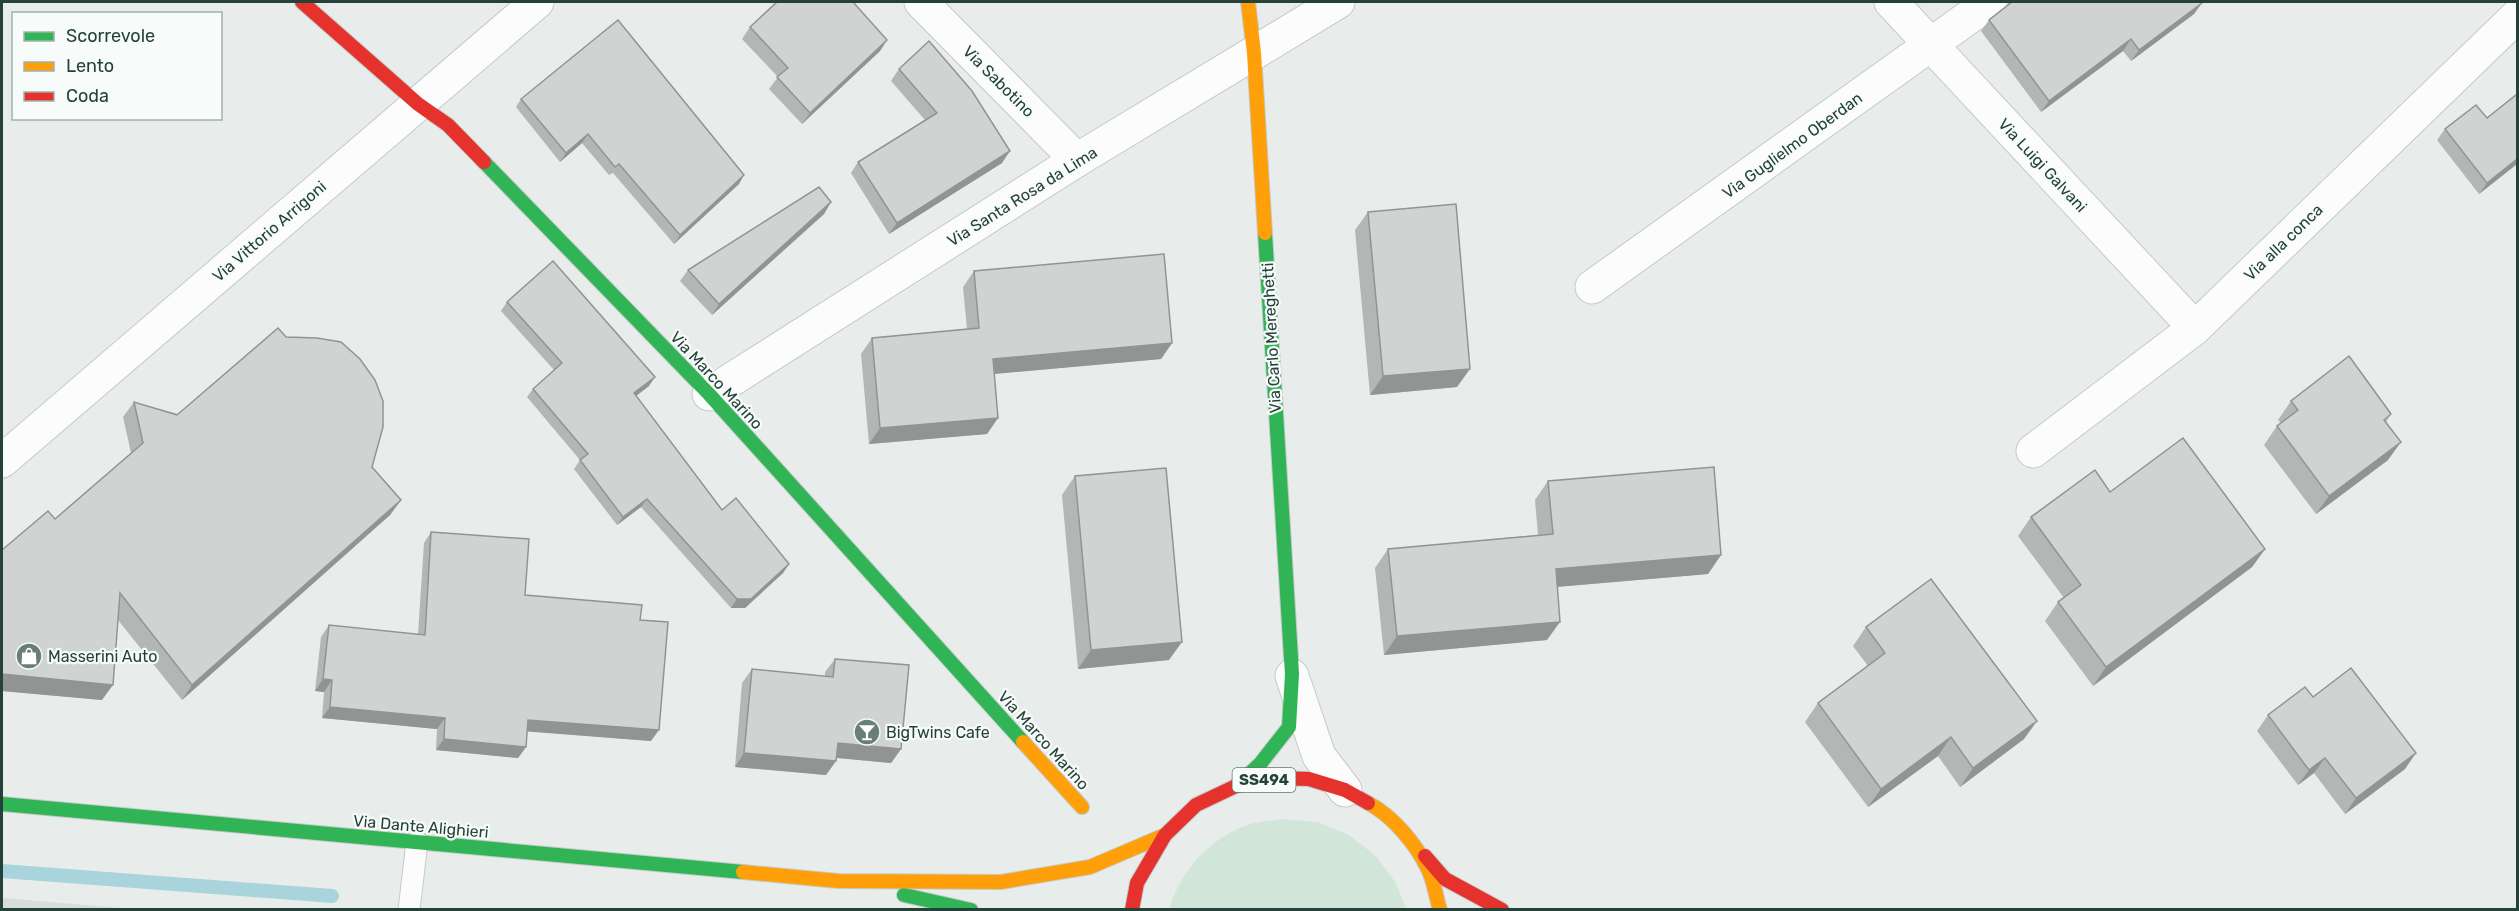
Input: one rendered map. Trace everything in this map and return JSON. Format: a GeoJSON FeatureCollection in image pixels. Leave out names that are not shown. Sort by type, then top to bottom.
{"type":"FeatureCollection","features":[{"type":"Feature","properties":{"kind":"street","name":"Via Marco Marino"},"geometry":{"type":"LineString","coordinates":[[302,2],[418,104],[448,125],[709,394],[1082,807]]}},
{"type":"Feature","properties":{"kind":"street","name":"Via Vittorio Arrigoni"},"geometry":{"type":"LineString","coordinates":[[2,461],[537,2]]}},
{"type":"Feature","properties":{"kind":"street","name":"Via Sabotino"},"geometry":{"type":"LineString","coordinates":[[921,2],[1077,160]]}},
{"type":"Feature","properties":{"kind":"street","name":"Via Carlo Mereghetti"},"geometry":{"type":"LineString","coordinates":[[1236,786],[1260,764],[1289,727],[1292,674],[1254,53],[1248,2]]}},
{"type":"Feature","properties":{"kind":"street","name":"Via Santa Rosa da Lima"},"geometry":{"type":"LineString","coordinates":[[709,394],[1077,160],[1338,2]]}},
{"type":"Feature","properties":{"kind":"street","name":"Via Luigi Galvani"},"geometry":{"type":"LineString","coordinates":[[1892,2],[2194,327]]}},
{"type":"Feature","properties":{"kind":"street","name":"Via Guglielmo Oberdan"},"geometry":{"type":"LineString","coordinates":[[1592,287],[1990,2]]}},
{"type":"Feature","properties":{"kind":"street","name":"Via alla conca"},"geometry":{"type":"LineString","coordinates":[[2033,451],[2194,327],[2517,15]]}},
{"type":"Feature","properties":{"kind":"street","name":"Via Carlo Mereghetti"},"geometry":{"type":"LineString","coordinates":[[1292,674],[1319,756],[1345,789]]}},
{"type":"Feature","properties":{"kind":"street","name":"SS494"},"geometry":{"type":"LineString","coordinates":[[1132,909],[1137,883],[1165,835],[1196,806],[1236,786],[1272,778],[1309,779],[1345,789],[1378,808],[1445,879],[1502,909]]}},
{"type":"Feature","properties":{"kind":"street","name":"Via Dante Alighieri"},"geometry":{"type":"LineString","coordinates":[[2,804],[838,881]]}},
{"type":"Feature","properties":{"kind":"street","name":"SS494"},"geometry":{"type":"LineString","coordinates":[[1405,834],[1428,869],[1440,909]]}},
{"type":"Feature","properties":{"kind":"street","name":"SS494"},"geometry":{"type":"LineString","coordinates":[[838,881],[1001,882],[1090,867],[1165,835]]}},
{"type":"Feature","properties":{"kind":"street"},"geometry":{"type":"LineString","coordinates":[[838,881],[971,909]]}},
{"type":"Feature","properties":{"kind":"lane"},"geometry":{"type":"LineString","coordinates":[[409,909],[417,842]]}},
{"type":"Feature","properties":{"kind":"shaded area"},"geometry":{"type":"Polygon","coordinates":[[[2,898],[133,909],[2,909],[2,898]]]}},
{"type":"Feature","properties":{"kind":"green space"},"geometry":{"type":"Polygon","coordinates":[[[1283,819],[1318,822],[1349,835],[1376,856],[1396,883],[1406,909],[1169,909],[1181,881],[1210,846],[1236,830],[1251,824],[1283,819]]]}},
{"type":"Feature","properties":{"kind":"building"},"geometry":{"type":"Polygon","coordinates":[[[777,2],[853,2],[887,40],[810,113],[777,77],[788,68],[750,27],[777,2]]]}},
{"type":"Feature","properties":{"kind":"building"},"geometry":{"type":"Polygon","coordinates":[[[2012,2],[2202,3],[2139,50],[2131,39],[2049,101],[1989,20],[2012,2]]]}},
{"type":"Feature","properties":{"kind":"building"},"geometry":{"type":"Polygon","coordinates":[[[618,20],[744,175],[680,235],[619,164],[615,167],[588,134],[566,153],[521,99],[618,20]]]}},
{"type":"Feature","properties":{"kind":"building"},"geometry":{"type":"Polygon","coordinates":[[[929,41],[972,91],[1010,151],[897,223],[858,162],[937,113],[899,69],[929,41]]]}},
{"type":"Feature","properties":{"kind":"building"},"geometry":{"type":"Polygon","coordinates":[[[2516,95],[2517,159],[2487,183],[2445,129],[2476,105],[2487,118],[2516,95]]]}},
{"type":"Feature","properties":{"kind":"building"},"geometry":{"type":"Polygon","coordinates":[[[819,187],[831,202],[719,304],[688,270],[819,187]]]}},
{"type":"Feature","properties":{"kind":"building"},"geometry":{"type":"Polygon","coordinates":[[[1456,204],[1470,369],[1383,376],[1368,212],[1456,204]]]}},
{"type":"Feature","properties":{"kind":"building"},"geometry":{"type":"Polygon","coordinates":[[[1164,254],[1172,343],[993,359],[998,418],[880,428],[872,338],[979,328],[974,271],[1164,254]]]}},
{"type":"Feature","properties":{"kind":"building"},"geometry":{"type":"Polygon","coordinates":[[[553,261],[655,377],[634,393],[722,510],[736,498],[789,564],[751,599],[737,599],[647,499],[623,517],[580,460],[588,454],[533,389],[562,363],[507,302],[553,261]]]}},
{"type":"Feature","properties":{"kind":"building"},"geometry":{"type":"Polygon","coordinates":[[[278,328],[286,337],[317,338],[341,342],[360,359],[375,380],[383,401],[383,427],[372,467],[401,500],[192,685],[120,593],[113,685],[2,674],[2,550],[48,511],[55,519],[143,443],[134,402],[177,415],[278,328]]]}},
{"type":"Feature","properties":{"kind":"building"},"geometry":{"type":"Polygon","coordinates":[[[2349,356],[2391,414],[2384,420],[2401,442],[2329,496],[2277,426],[2298,410],[2291,401],[2349,356]]]}},
{"type":"Feature","properties":{"kind":"building"},"geometry":{"type":"Polygon","coordinates":[[[2183,438],[2265,549],[2106,667],[2058,602],[2081,585],[2031,517],[2095,470],[2110,492],[2183,438]]]}},
{"type":"Feature","properties":{"kind":"building"},"geometry":{"type":"Polygon","coordinates":[[[1714,467],[1721,555],[1556,569],[1560,622],[1397,636],[1388,549],[1553,534],[1548,481],[1714,467]]]}},
{"type":"Feature","properties":{"kind":"building"},"geometry":{"type":"Polygon","coordinates":[[[1166,468],[1182,642],[1091,650],[1075,476],[1166,468]]]}},
{"type":"Feature","properties":{"kind":"building"},"geometry":{"type":"Polygon","coordinates":[[[431,532],[529,539],[525,595],[642,605],[640,620],[668,622],[659,730],[528,720],[526,747],[444,739],[445,718],[330,707],[332,680],[323,679],[329,625],[425,635],[431,532]]]}},
{"type":"Feature","properties":{"kind":"building"},"geometry":{"type":"Polygon","coordinates":[[[1931,579],[2037,721],[1973,768],[1951,737],[1881,789],[1818,703],[1885,653],[1866,627],[1931,579]]]}},
{"type":"Feature","properties":{"kind":"building"},"geometry":{"type":"Polygon","coordinates":[[[835,659],[909,665],[901,749],[838,743],[836,761],[744,753],[752,669],[833,677],[835,659]]]}},
{"type":"Feature","properties":{"kind":"building"},"geometry":{"type":"Polygon","coordinates":[[[2351,668],[2416,753],[2356,798],[2325,758],[2309,770],[2268,715],[2305,687],[2313,697],[2351,668]]]}},
{"type":"Feature","properties":{"kind":"waterway"},"geometry":{"type":"LineString","coordinates":[[2,871],[332,896]]}},
{"type":"Feature","properties":{"kind":"traffic: fast"},"geometry":{"type":"LineString","coordinates":[[484,162],[709,394],[1023,742]]}},
{"type":"Feature","properties":{"kind":"traffic: fast"},"geometry":{"type":"LineString","coordinates":[[1236,786],[1260,764],[1289,727],[1292,674],[1265,233]]}},
{"type":"Feature","properties":{"kind":"traffic: fast"},"geometry":{"type":"LineString","coordinates":[[2,804],[743,872]]}},
{"type":"Feature","properties":{"kind":"traffic: fast"},"geometry":{"type":"LineString","coordinates":[[904,895],[971,910]]}},
{"type":"Feature","properties":{"kind":"traffic: slow"},"geometry":{"type":"LineString","coordinates":[[1248,2],[1254,53],[1265,233]]}},
{"type":"Feature","properties":{"kind":"traffic: slow"},"geometry":{"type":"LineString","coordinates":[[1023,742],[1082,807]]}},
{"type":"Feature","properties":{"kind":"traffic: slow"},"geometry":{"type":"LineString","coordinates":[[1368,803],[1395,823],[1417,850],[1430,874],[1440,910]]}},
{"type":"Feature","properties":{"kind":"traffic: slow"},"geometry":{"type":"LineString","coordinates":[[743,872],[838,881],[1001,882],[1090,867],[1165,835]]}},
{"type":"Feature","properties":{"kind":"traffic: jam"},"geometry":{"type":"LineString","coordinates":[[302,2],[418,104],[448,125],[484,162]]}},
{"type":"Feature","properties":{"kind":"traffic: jam"},"geometry":{"type":"LineString","coordinates":[[1132,910],[1137,883],[1165,835],[1196,805],[1236,786],[1272,778],[1309,779],[1345,790],[1368,803]]}},
{"type":"Feature","properties":{"kind":"traffic: jam"},"geometry":{"type":"LineString","coordinates":[[1425,856],[1445,879],[1502,910]]}},
{"type":"Feature","properties":{"kind":"place","name":"Masserini Auto"},"geometry":{"type":"Point","coordinates":[29,656]}},
{"type":"Feature","properties":{"kind":"place","name":"BigTwins Cafe"},"geometry":{"type":"Point","coordinates":[867,732]}}]}
